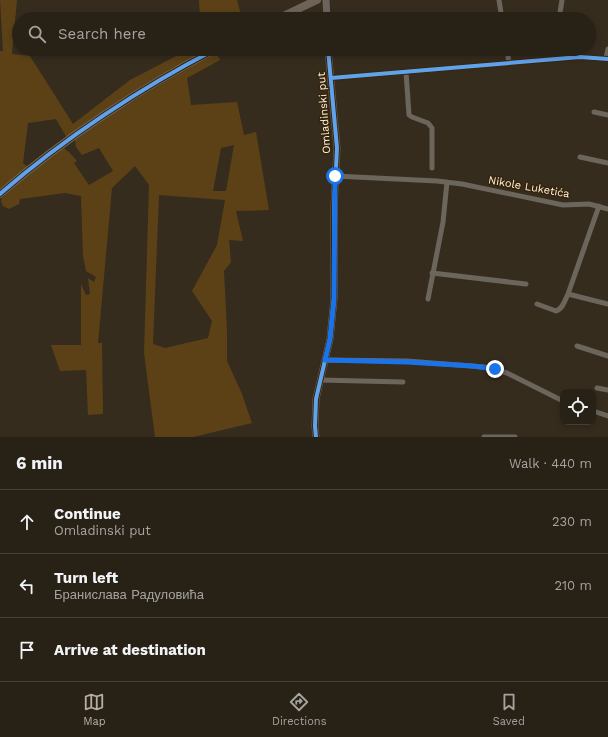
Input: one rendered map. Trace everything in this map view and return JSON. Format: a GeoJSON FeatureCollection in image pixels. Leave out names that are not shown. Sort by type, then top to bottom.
{"type":"FeatureCollection","features":[{"type":"Feature","properties":{"kind":"main road"},"geometry":{"type":"LineString","coordinates":[[292,12],[317,0]]}},
{"type":"Feature","properties":{"kind":"main road"},"geometry":{"type":"LineString","coordinates":[[0,194],[84,129],[204,56]]}},
{"type":"Feature","properties":{"kind":"street"},"geometry":{"type":"LineString","coordinates":[[326,0],[327,12]]}},
{"type":"Feature","properties":{"kind":"street"},"geometry":{"type":"LineString","coordinates":[[499,0],[501,12]]}},
{"type":"Feature","properties":{"kind":"street"},"geometry":{"type":"LineString","coordinates":[[561,12],[562,0]]}},
{"type":"Feature","properties":{"kind":"street"},"geometry":{"type":"LineString","coordinates":[[331,78],[580,56],[607,59],[608,49]]}},
{"type":"Feature","properties":{"kind":"street","name":"Omladinski put"},"geometry":{"type":"LineString","coordinates":[[316,437],[316,406],[320,380],[330,339],[334,299],[335,176],[337,144],[329,56]]}},
{"type":"Feature","properties":{"kind":"street"},"geometry":{"type":"LineString","coordinates":[[508,56],[509,63]]}},
{"type":"Feature","properties":{"kind":"street"},"geometry":{"type":"LineString","coordinates":[[406,72],[409,115],[428,123],[432,128],[432,168]]}},
{"type":"Feature","properties":{"kind":"street"},"geometry":{"type":"LineString","coordinates":[[594,112],[608,115]]}},
{"type":"Feature","properties":{"kind":"street"},"geometry":{"type":"LineString","coordinates":[[580,157],[608,163]]}},
{"type":"Feature","properties":{"kind":"street","name":"Nikole Luketića"},"geometry":{"type":"LineString","coordinates":[[335,176],[447,182],[564,205],[589,204],[608,209]]}},
{"type":"Feature","properties":{"kind":"street"},"geometry":{"type":"LineString","coordinates":[[428,299],[443,222],[447,182]]}},
{"type":"Feature","properties":{"kind":"street"},"geometry":{"type":"LineString","coordinates":[[537,304],[552,311],[559,310],[568,294],[599,206]]}},
{"type":"Feature","properties":{"kind":"street"},"geometry":{"type":"LineString","coordinates":[[432,273],[526,284]]}},
{"type":"Feature","properties":{"kind":"street"},"geometry":{"type":"LineString","coordinates":[[568,294],[608,304]]}},
{"type":"Feature","properties":{"kind":"street"},"geometry":{"type":"LineString","coordinates":[[577,346],[608,356]]}},
{"type":"Feature","properties":{"kind":"street"},"geometry":{"type":"LineString","coordinates":[[325,360],[407,362],[484,367],[506,373],[560,400]]}},
{"type":"Feature","properties":{"kind":"street"},"geometry":{"type":"LineString","coordinates":[[320,380],[403,382]]}},
{"type":"Feature","properties":{"kind":"street"},"geometry":{"type":"LineString","coordinates":[[597,388],[608,390]]}},
{"type":"Feature","properties":{"kind":"street"},"geometry":{"type":"LineString","coordinates":[[596,412],[608,416]]}},
{"type":"Feature","properties":{"kind":"street"},"geometry":{"type":"LineString","coordinates":[[484,437],[515,437]]}},
{"type":"Feature","properties":{"kind":"shaded area"},"geometry":{"type":"Polygon","coordinates":[[[0,0],[17,0],[16,12],[12,12],[12,56],[30,56],[73,124],[130,80],[176,56],[198,56],[67,138],[56,119],[28,123],[23,163],[28,167],[0,190],[0,51],[3,51],[0,0]]]}},
{"type":"Feature","properties":{"kind":"shaded area"},"geometry":{"type":"Polygon","coordinates":[[[199,0],[237,0],[240,12],[200,12],[199,0]]]}},
{"type":"Feature","properties":{"kind":"shaded area"},"geometry":{"type":"Polygon","coordinates":[[[209,56],[218,56],[220,60],[187,78],[191,105],[237,102],[244,135],[256,132],[269,210],[236,211],[243,241],[229,240],[231,262],[224,271],[227,361],[242,394],[252,423],[193,437],[155,437],[144,353],[149,185],[135,166],[112,188],[98,343],[102,343],[103,414],[88,415],[86,370],[60,371],[51,345],[81,345],[81,284],[86,295],[90,294],[88,278],[94,282],[96,277],[86,271],[83,256],[81,196],[65,193],[20,199],[19,204],[9,209],[3,206],[1,201],[2,198],[27,176],[64,148],[77,161],[74,163],[89,185],[113,171],[99,148],[82,155],[76,147],[75,140],[162,83],[209,56]],[[234,145],[221,148],[213,191],[226,191],[234,145]],[[159,195],[153,344],[165,348],[208,338],[212,321],[192,291],[217,245],[225,200],[159,195]]]}},
{"type":"Feature","properties":{"kind":"cycle path"},"geometry":{"type":"LineString","coordinates":[[0,194],[50,153],[104,115],[160,80],[203,56]]}},
{"type":"Feature","properties":{"kind":"cycle path"},"geometry":{"type":"LineString","coordinates":[[316,437],[316,399],[330,339],[334,299],[334,208],[337,148],[329,56]]}},
{"type":"Feature","properties":{"kind":"cycle path"},"geometry":{"type":"LineString","coordinates":[[331,78],[580,57],[608,59]]}},
{"type":"Feature","properties":{"kind":"route"},"geometry":{"type":"LineString","coordinates":[[335,176],[334,299],[330,339],[325,360],[407,362],[473,366],[495,369]]}}]}
